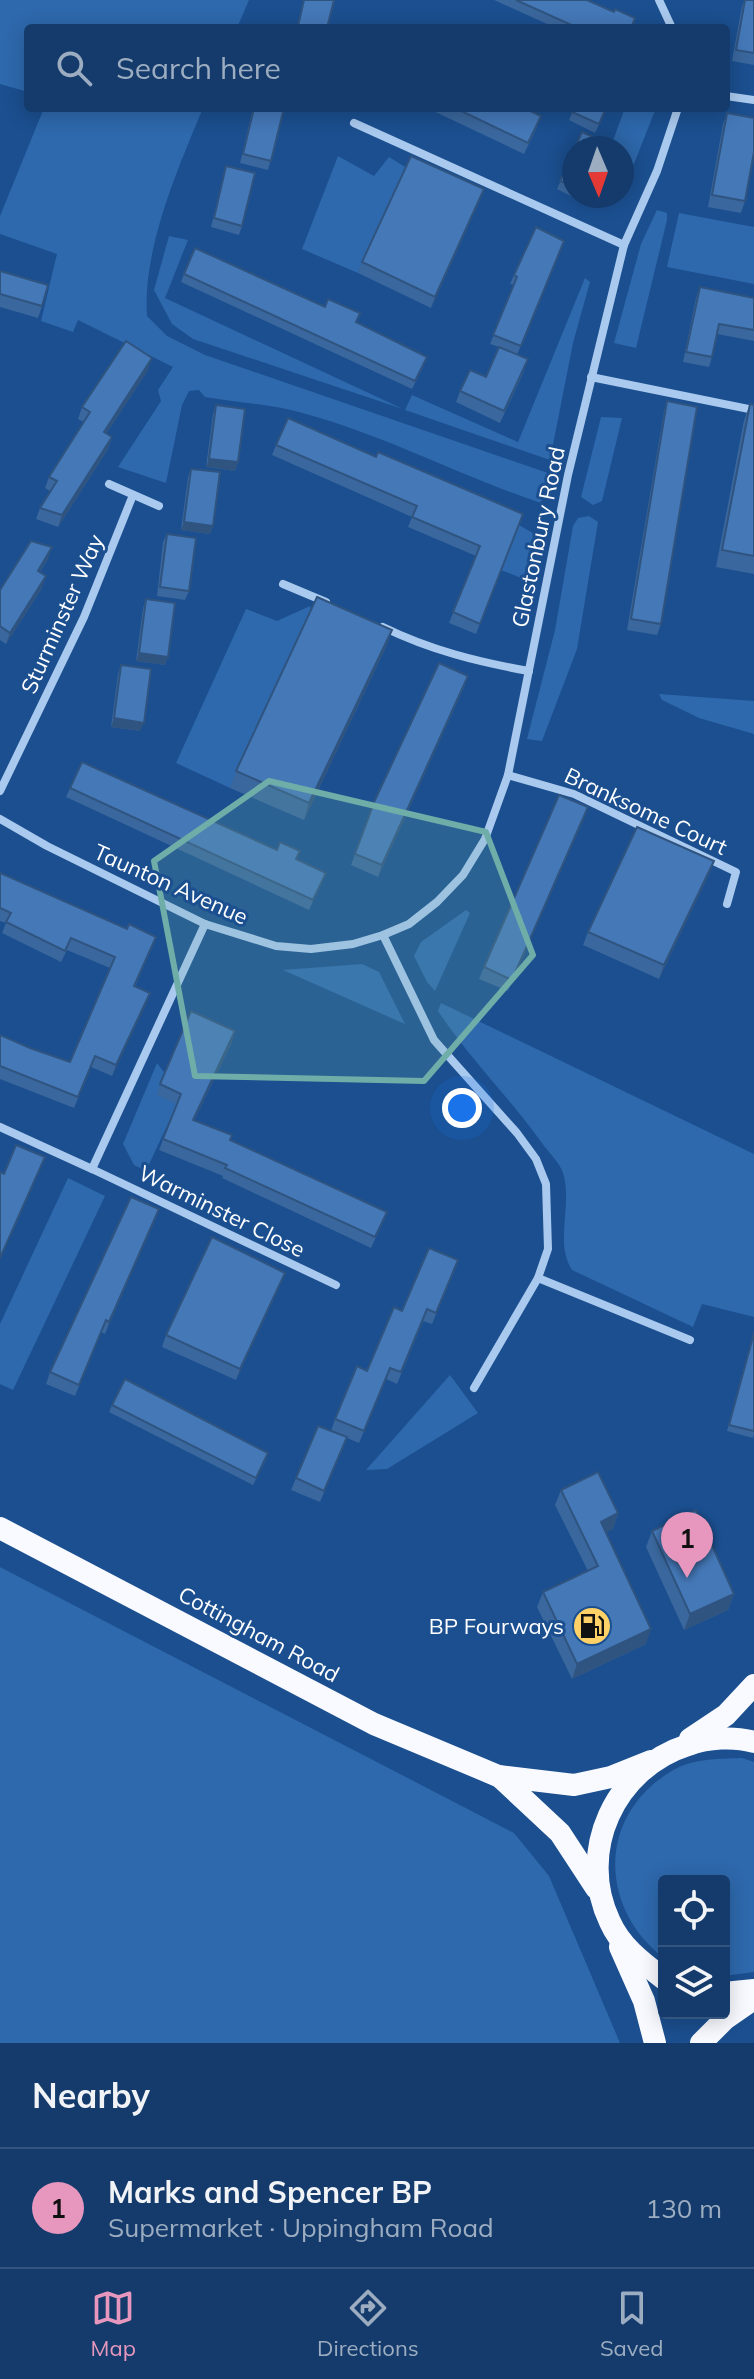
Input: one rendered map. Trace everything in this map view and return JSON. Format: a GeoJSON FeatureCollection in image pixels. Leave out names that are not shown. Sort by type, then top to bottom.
{"type":"FeatureCollection","features":[{"type":"Feature","properties":{"kind":"highway","name":"Cottingham Road"},"geometry":{"type":"LineString","coordinates":[[0,1528],[374,1724],[498,1776],[574,1785],[611,1777],[659,1756]]}},
{"type":"Feature","properties":{"kind":"highway"},"geometry":{"type":"LineString","coordinates":[[655,2043],[644,2001],[599,1894],[597,1857],[605,1820],[623,1787],[659,1756],[726,1715],[754,1685]]}},
{"type":"Feature","properties":{"kind":"highway"},"geometry":{"type":"LineString","coordinates":[[659,1756],[706,1739],[754,1742]]}},
{"type":"Feature","properties":{"kind":"highway","name":"Cottingham Road"},"geometry":{"type":"LineString","coordinates":[[498,1776],[560,1833],[599,1894]]}},
{"type":"Feature","properties":{"kind":"highway"},"geometry":{"type":"LineString","coordinates":[[610,1924],[634,1957],[658,1975]]}},
{"type":"Feature","properties":{"kind":"highway"},"geometry":{"type":"LineString","coordinates":[[730,1992],[754,1990]]}},
{"type":"Feature","properties":{"kind":"highway"},"geometry":{"type":"LineString","coordinates":[[701,2043],[725,2019],[754,1999]]}},
{"type":"Feature","properties":{"kind":"street"},"geometry":{"type":"LineString","coordinates":[[659,0],[670,24]]}},
{"type":"Feature","properties":{"kind":"street"},"geometry":{"type":"LineString","coordinates":[[730,97],[754,100]]}},
{"type":"Feature","properties":{"kind":"street","name":"Glastonbury Road"},"geometry":{"type":"LineString","coordinates":[[383,935],[409,924],[463,875],[485,839],[508,775],[591,377],[624,245],[657,171],[677,112]]}},
{"type":"Feature","properties":{"kind":"street"},"geometry":{"type":"LineString","coordinates":[[354,123],[624,245]]}},
{"type":"Feature","properties":{"kind":"street"},"geometry":{"type":"LineString","coordinates":[[591,377],[754,410]]}},
{"type":"Feature","properties":{"kind":"street"},"geometry":{"type":"LineString","coordinates":[[109,484],[159,506]]}},
{"type":"Feature","properties":{"kind":"street","name":"Sturminster Way"},"geometry":{"type":"LineString","coordinates":[[0,791],[84,617],[133,495]]}},
{"type":"Feature","properties":{"kind":"street"},"geometry":{"type":"LineString","coordinates":[[283,584],[339,608]]}},
{"type":"Feature","properties":{"kind":"street"},"geometry":{"type":"LineString","coordinates":[[375,623],[414,642],[473,661],[529,671]]}},
{"type":"Feature","properties":{"kind":"street","name":"Branksome Court"},"geometry":{"type":"LineString","coordinates":[[508,775],[574,794],[736,872],[727,904]]}},
{"type":"Feature","properties":{"kind":"street","name":"Taunton Avenue"},"geometry":{"type":"LineString","coordinates":[[0,819],[205,924],[276,946],[311,949],[353,944],[383,935]]}},
{"type":"Feature","properties":{"kind":"street"},"geometry":{"type":"LineString","coordinates":[[92,1169],[205,924]]}},
{"type":"Feature","properties":{"kind":"street"},"geometry":{"type":"LineString","coordinates":[[383,935],[434,1040],[536,1159],[546,1184],[548,1249],[538,1278],[474,1388]]}},
{"type":"Feature","properties":{"kind":"street","name":"Warminster Close"},"geometry":{"type":"LineString","coordinates":[[0,1127],[336,1285]]}},
{"type":"Feature","properties":{"kind":"street"},"geometry":{"type":"LineString","coordinates":[[538,1278],[690,1340]]}},
{"type":"Feature","properties":{"kind":"highlighted area"},"geometry":{"type":"Polygon","coordinates":[[[269,781],[486,832],[533,955],[424,1081],[195,1076],[154,861],[269,781]]]}},
{"type":"Feature","properties":{"kind":"shaded area"},"geometry":{"type":"Polygon","coordinates":[[[0,0],[249,0],[239,24],[24,24],[24,91],[0,84],[0,0]]]}},
{"type":"Feature","properties":{"kind":"shaded area"},"geometry":{"type":"Polygon","coordinates":[[[42,112],[201,112],[156,237],[147,291],[147,316],[167,336],[205,355],[548,473],[541,503],[355,429],[281,408],[205,397],[199,390],[189,391],[182,405],[166,483],[118,467],[161,401],[158,390],[173,367],[78,320],[73,332],[41,321],[57,254],[0,234],[0,216],[42,112]]]}},
{"type":"Feature","properties":{"kind":"shaded area"},"geometry":{"type":"Polygon","coordinates":[[[624,112],[654,112],[634,164],[634,136],[615,136],[624,112]]]}},
{"type":"Feature","properties":{"kind":"shaded area"},"geometry":{"type":"Polygon","coordinates":[[[338,156],[374,176],[389,157],[407,168],[358,273],[302,249],[338,156]]]}},
{"type":"Feature","properties":{"kind":"shaded area"},"geometry":{"type":"Polygon","coordinates":[[[657,210],[667,213],[667,220],[636,348],[614,343],[641,244],[657,210]]]}},
{"type":"Feature","properties":{"kind":"shaded area"},"geometry":{"type":"Polygon","coordinates":[[[679,213],[754,227],[754,284],[667,267],[679,213]]]}},
{"type":"Feature","properties":{"kind":"shaded area"},"geometry":{"type":"Polygon","coordinates":[[[169,236],[188,240],[165,298],[403,409],[193,339],[172,324],[154,290],[169,236]]]}},
{"type":"Feature","properties":{"kind":"shaded area"},"geometry":{"type":"Polygon","coordinates":[[[585,278],[590,282],[573,343],[550,460],[405,410],[412,395],[518,442],[585,278]]]}},
{"type":"Feature","properties":{"kind":"shaded area"},"geometry":{"type":"Polygon","coordinates":[[[601,417],[622,418],[602,501],[593,505],[581,497],[601,417]]]}},
{"type":"Feature","properties":{"kind":"shaded area"},"geometry":{"type":"Polygon","coordinates":[[[589,516],[598,522],[577,649],[542,741],[527,739],[555,630],[573,526],[578,518],[589,516]]]}},
{"type":"Feature","properties":{"kind":"shaded area"},"geometry":{"type":"Polygon","coordinates":[[[519,525],[536,535],[526,580],[501,570],[519,525]]]}},
{"type":"Feature","properties":{"kind":"shaded area"},"geometry":{"type":"Polygon","coordinates":[[[310,606],[311,614],[230,788],[176,763],[246,609],[277,621],[310,606]]]}},
{"type":"Feature","properties":{"kind":"shaded area"},"geometry":{"type":"Polygon","coordinates":[[[659,694],[754,701],[754,734],[699,718],[662,700],[659,694]]]}},
{"type":"Feature","properties":{"kind":"shaded area"},"geometry":{"type":"Polygon","coordinates":[[[466,910],[470,913],[435,991],[414,956],[421,942],[466,910]]]}},
{"type":"Feature","properties":{"kind":"shaded area"},"geometry":{"type":"Polygon","coordinates":[[[362,964],[379,972],[405,1024],[283,970],[362,964]]]}},
{"type":"Feature","properties":{"kind":"shaded area"},"geometry":{"type":"Polygon","coordinates":[[[441,1003],[754,1154],[754,1317],[702,1304],[693,1327],[572,1270],[564,1248],[566,1185],[561,1169],[450,1028],[438,1011],[441,1003]]]}},
{"type":"Feature","properties":{"kind":"shaded area"},"geometry":{"type":"Polygon","coordinates":[[[157,1063],[166,1075],[177,1104],[146,1171],[134,1165],[123,1144],[157,1063]]]}},
{"type":"Feature","properties":{"kind":"shaded area"},"geometry":{"type":"Polygon","coordinates":[[[68,1178],[105,1196],[13,1390],[0,1384],[0,1324],[68,1178]]]}},
{"type":"Feature","properties":{"kind":"shaded area"},"geometry":{"type":"Polygon","coordinates":[[[450,1375],[478,1413],[387,1469],[366,1470],[450,1375]]]}},
{"type":"Feature","properties":{"kind":"shaded area"},"geometry":{"type":"Polygon","coordinates":[[[0,1567],[514,1833],[549,1876],[620,2043],[0,2043],[0,1567]]]}},
{"type":"Feature","properties":{"kind":"shaded area"},"geometry":{"type":"Polygon","coordinates":[[[742,1758],[754,1762],[754,1972],[730,1975],[730,1875],[658,1875],[658,1952],[627,1914],[618,1889],[615,1863],[619,1837],[629,1813],[646,1791],[670,1772],[705,1760],[742,1758]]]}},
{"type":"Feature","properties":{"kind":"building"},"geometry":{"type":"Polygon","coordinates":[[[304,0],[334,0],[328,24],[298,24],[304,0]]]}},
{"type":"Feature","properties":{"kind":"building"},"geometry":{"type":"Polygon","coordinates":[[[516,0],[587,0],[635,18],[633,24],[569,24],[516,0]]]}},
{"type":"Feature","properties":{"kind":"building"},"geometry":{"type":"Polygon","coordinates":[[[745,0],[754,0],[754,53],[736,50],[745,0]]]}},
{"type":"Feature","properties":{"kind":"building"},"geometry":{"type":"Polygon","coordinates":[[[253,112],[283,112],[271,161],[243,154],[253,112]]]}},
{"type":"Feature","properties":{"kind":"building"},"geometry":{"type":"Polygon","coordinates":[[[463,112],[532,112],[541,116],[528,143],[463,112]]]}},
{"type":"Feature","properties":{"kind":"building"},"geometry":{"type":"Polygon","coordinates":[[[572,112],[604,112],[599,124],[572,112]]]}},
{"type":"Feature","properties":{"kind":"building"},"geometry":{"type":"Polygon","coordinates":[[[727,113],[754,118],[754,152],[745,201],[712,195],[727,113]]]}},
{"type":"Feature","properties":{"kind":"building"},"geometry":{"type":"Polygon","coordinates":[[[411,156],[484,189],[435,297],[362,262],[411,156]]]}},
{"type":"Feature","properties":{"kind":"building"},"geometry":{"type":"Polygon","coordinates":[[[226,166],[255,173],[242,226],[214,218],[226,166]]]}},
{"type":"Feature","properties":{"kind":"building"},"geometry":{"type":"Polygon","coordinates":[[[536,227],[564,241],[521,346],[493,335],[517,277],[514,275],[536,227]]]}},
{"type":"Feature","properties":{"kind":"building"},"geometry":{"type":"Polygon","coordinates":[[[195,248],[325,307],[328,299],[360,313],[356,322],[427,357],[415,381],[184,274],[195,248]]]}},
{"type":"Feature","properties":{"kind":"building"},"geometry":{"type":"Polygon","coordinates":[[[0,271],[48,285],[42,306],[0,294],[0,271]]]}},
{"type":"Feature","properties":{"kind":"building"},"geometry":{"type":"Polygon","coordinates":[[[700,287],[754,298],[754,330],[719,324],[712,357],[686,352],[700,287]]]}},
{"type":"Feature","properties":{"kind":"building"},"geometry":{"type":"Polygon","coordinates":[[[126,341],[152,358],[104,432],[112,437],[62,515],[40,508],[57,481],[49,477],[90,412],[82,407],[126,341]]]}},
{"type":"Feature","properties":{"kind":"building"},"geometry":{"type":"Polygon","coordinates":[[[499,347],[528,359],[504,411],[460,391],[470,370],[486,377],[499,347]]]}},
{"type":"Feature","properties":{"kind":"building"},"geometry":{"type":"Polygon","coordinates":[[[667,401],[697,407],[661,624],[631,619],[667,401]]]}},
{"type":"Feature","properties":{"kind":"building"},"geometry":{"type":"Polygon","coordinates":[[[750,404],[754,405],[754,556],[722,550],[750,404]]]}},
{"type":"Feature","properties":{"kind":"building"},"geometry":{"type":"Polygon","coordinates":[[[216,405],[245,409],[238,462],[209,459],[216,405]]]}},
{"type":"Feature","properties":{"kind":"building"},"geometry":{"type":"Polygon","coordinates":[[[288,418],[376,457],[378,452],[523,514],[480,624],[453,612],[480,546],[412,517],[417,506],[276,445],[288,418]]]}},
{"type":"Feature","properties":{"kind":"building"},"geometry":{"type":"Polygon","coordinates":[[[191,469],[220,472],[213,526],[184,522],[191,469]]]}},
{"type":"Feature","properties":{"kind":"building"},"geometry":{"type":"Polygon","coordinates":[[[167,534],[196,538],[189,591],[160,587],[167,534]]]}},
{"type":"Feature","properties":{"kind":"building"},"geometry":{"type":"Polygon","coordinates":[[[31,541],[52,547],[38,571],[46,576],[10,633],[0,626],[0,590],[31,541]]]}},
{"type":"Feature","properties":{"kind":"building"},"geometry":{"type":"Polygon","coordinates":[[[317,597],[392,630],[309,803],[236,771],[317,597]]]}},
{"type":"Feature","properties":{"kind":"building"},"geometry":{"type":"Polygon","coordinates":[[[146,599],[175,603],[168,657],[139,653],[146,599]]]}},
{"type":"Feature","properties":{"kind":"building"},"geometry":{"type":"Polygon","coordinates":[[[439,663],[468,676],[382,865],[355,854],[375,800],[439,663]]]}},
{"type":"Feature","properties":{"kind":"building"},"geometry":{"type":"Polygon","coordinates":[[[121,665],[151,669],[144,723],[114,718],[121,665]]]}},
{"type":"Feature","properties":{"kind":"building"},"geometry":{"type":"Polygon","coordinates":[[[82,762],[277,850],[280,842],[300,851],[296,859],[326,873],[313,900],[70,788],[82,762]]]}},
{"type":"Feature","properties":{"kind":"building"},"geometry":{"type":"Polygon","coordinates":[[[559,795],[588,807],[512,980],[484,967],[559,795]]]}},
{"type":"Feature","properties":{"kind":"building"},"geometry":{"type":"Polygon","coordinates":[[[637,827],[714,861],[664,965],[588,932],[637,827]]]}},
{"type":"Feature","properties":{"kind":"building"},"geometry":{"type":"Polygon","coordinates":[[[0,873],[127,929],[129,924],[156,937],[134,986],[150,993],[116,1065],[95,1056],[78,1097],[0,1066],[0,1035],[70,1062],[115,957],[71,938],[65,951],[6,922],[11,913],[0,908],[0,873]]]}},
{"type":"Feature","properties":{"kind":"building"},"geometry":{"type":"Polygon","coordinates":[[[191,1011],[235,1031],[193,1120],[232,1135],[230,1140],[387,1212],[375,1237],[225,1168],[227,1165],[163,1139],[181,1094],[160,1084],[191,1011]]]}},
{"type":"Feature","properties":{"kind":"building"},"geometry":{"type":"Polygon","coordinates":[[[16,1145],[45,1157],[0,1258],[0,1172],[4,1174],[16,1145]]]}},
{"type":"Feature","properties":{"kind":"building"},"geometry":{"type":"Polygon","coordinates":[[[131,1197],[159,1209],[79,1385],[50,1372],[131,1197]]]}},
{"type":"Feature","properties":{"kind":"building"},"geometry":{"type":"Polygon","coordinates":[[[212,1237],[285,1273],[240,1369],[166,1335],[212,1237]]]}},
{"type":"Feature","properties":{"kind":"building"},"geometry":{"type":"Polygon","coordinates":[[[429,1248],[458,1260],[436,1313],[427,1309],[401,1372],[390,1368],[364,1431],[335,1419],[357,1366],[367,1371],[394,1307],[402,1311],[429,1248]]]}},
{"type":"Feature","properties":{"kind":"building"},"geometry":{"type":"Polygon","coordinates":[[[754,1333],[754,1431],[729,1425],[754,1333]]]}},
{"type":"Feature","properties":{"kind":"building"},"geometry":{"type":"Polygon","coordinates":[[[125,1379],[268,1453],[256,1478],[112,1405],[125,1379]]]}},
{"type":"Feature","properties":{"kind":"building"},"geometry":{"type":"Polygon","coordinates":[[[318,1426],[347,1437],[324,1491],[296,1478],[318,1426]]]}},
{"type":"Feature","properties":{"kind":"building"},"geometry":{"type":"Polygon","coordinates":[[[598,1472],[618,1513],[601,1522],[651,1629],[577,1664],[543,1592],[598,1566],[561,1490],[598,1472]]]}},
{"type":"Feature","properties":{"kind":"building"},"geometry":{"type":"Polygon","coordinates":[[[696,1510],[734,1594],[690,1614],[652,1531],[696,1510]]]}},
{"type":"Feature","properties":{"kind":"place","name":"Marks and Spencer BP"},"geometry":{"type":"Point","coordinates":[687,1578]}},
{"type":"Feature","properties":{"kind":"place","name":"BP Fourways"},"geometry":{"type":"Point","coordinates":[592,1626]}}]}
